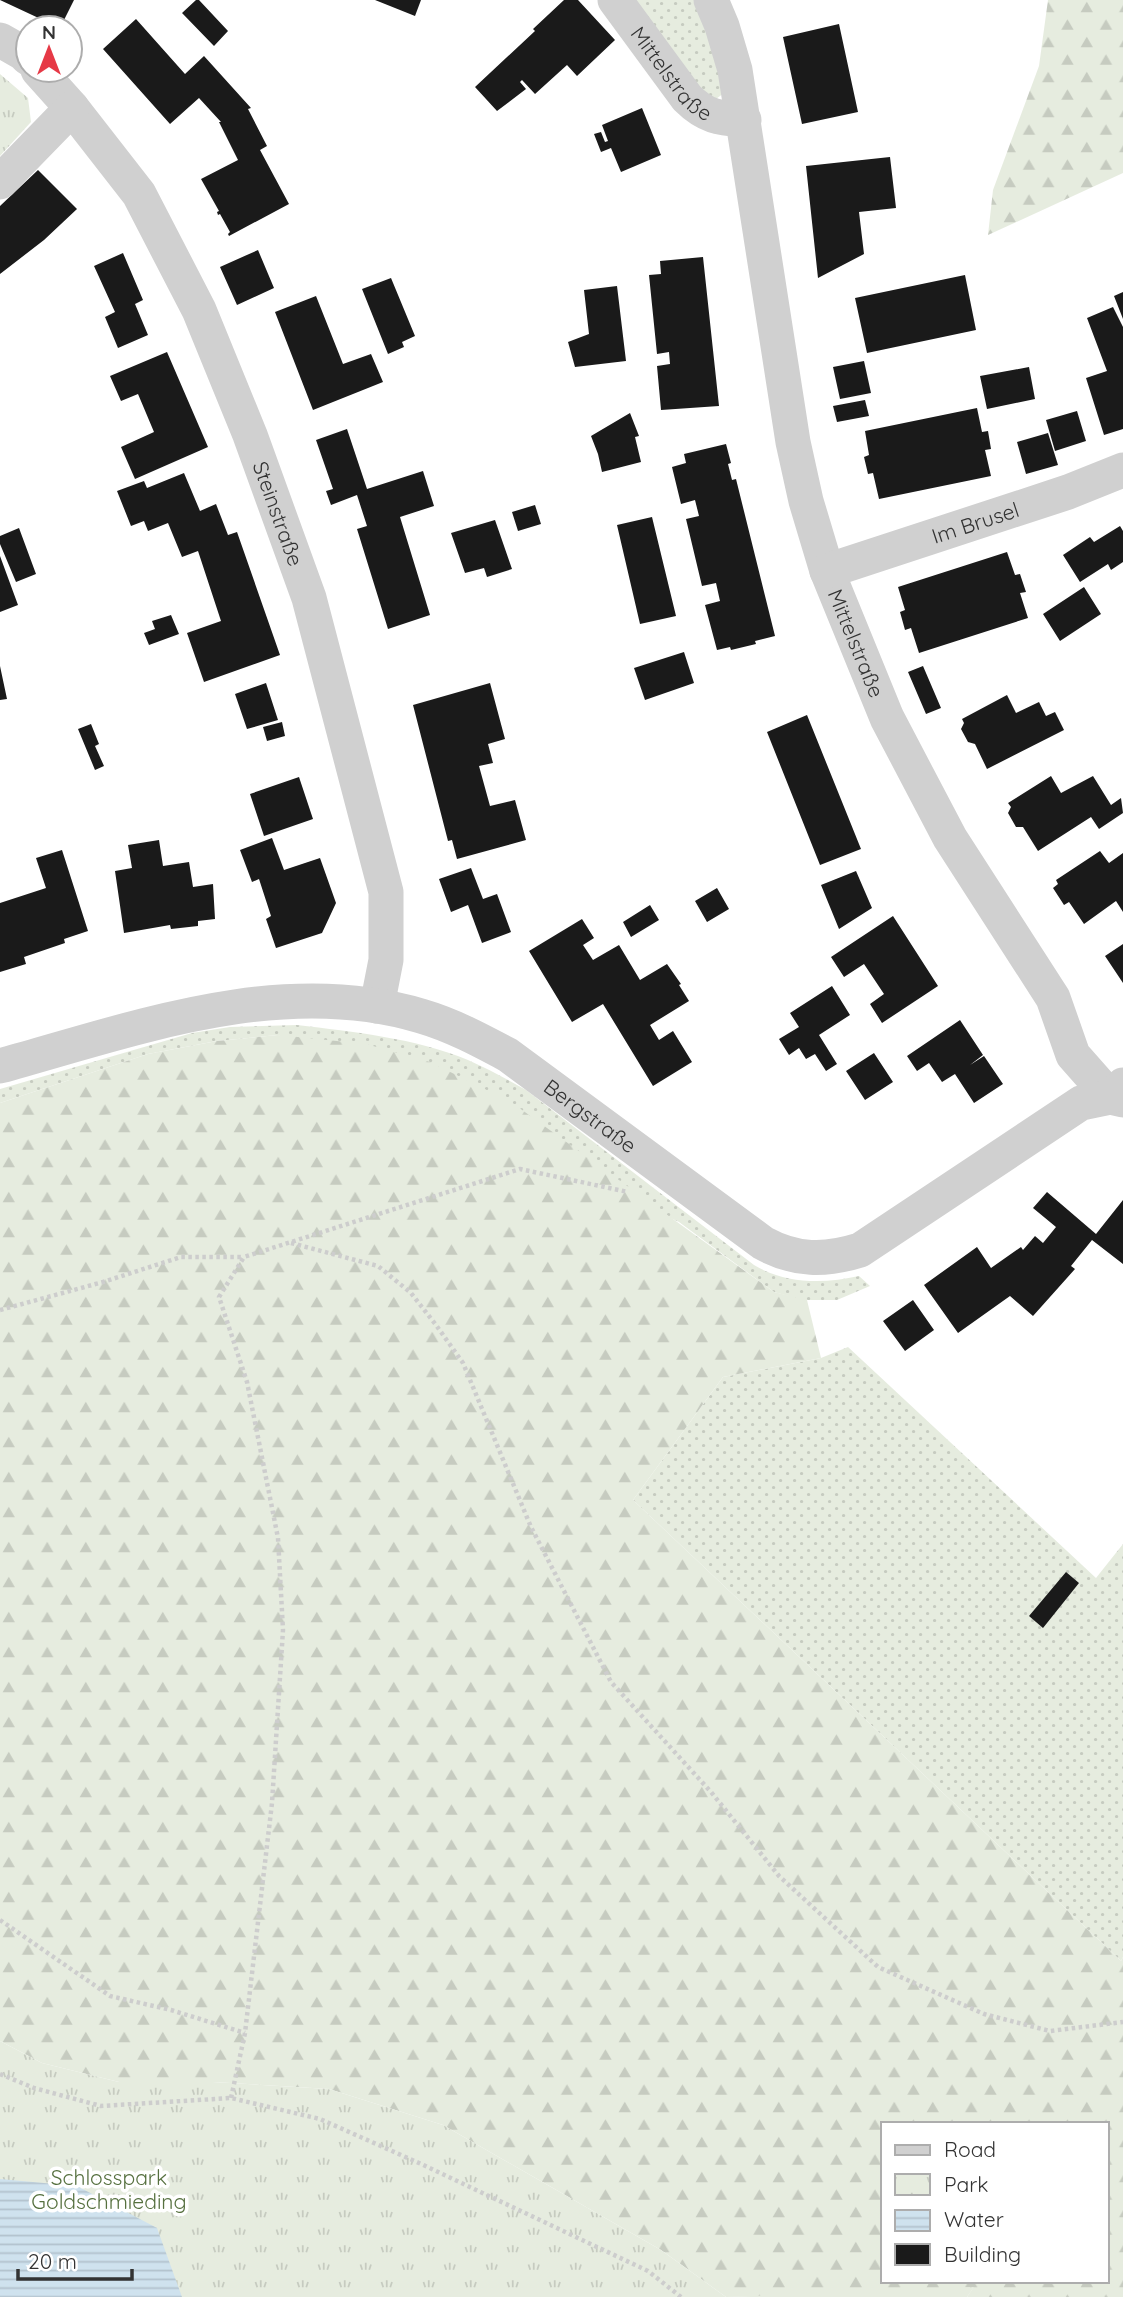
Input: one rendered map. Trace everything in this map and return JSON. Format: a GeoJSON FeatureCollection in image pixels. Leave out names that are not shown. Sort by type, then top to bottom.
{"type":"FeatureCollection","features":[{"type":"Feature","properties":{"kind":"street","name":"Mittelstraße"},"geometry":{"type":"LineString","coordinates":[[615,0],[687,98],[700,111],[720,118],[744,120]]}},
{"type":"Feature","properties":{"kind":"street","name":"Mittelstraße"},"geometry":{"type":"LineString","coordinates":[[711,0],[726,37],[744,120],[793,442],[806,501],[827,571],[887,718],[950,838],[1053,998],[1073,1055],[1119,1094]]}},
{"type":"Feature","properties":{"kind":"street","name":"Steinstraße"},"geometry":{"type":"LineString","coordinates":[[51,84],[139,194],[199,310],[250,435],[309,598],[387,892],[386,960],[377,1006]]}},
{"type":"Feature","properties":{"kind":"street"},"geometry":{"type":"LineString","coordinates":[[0,182],[72,108]]}},
{"type":"Feature","properties":{"kind":"street","name":"Im Brusel"},"geometry":{"type":"LineString","coordinates":[[827,571],[1068,492],[1123,470]]}},
{"type":"Feature","properties":{"kind":"street","name":"Bergstraße"},"geometry":{"type":"LineString","coordinates":[[0,1066],[228,1006],[330,1002],[377,1006],[420,1016],[462,1031],[508,1055],[763,1243],[782,1253],[808,1258],[835,1258],[860,1250],[1081,1103],[1119,1094]]}},
{"type":"Feature","properties":{"kind":"path"},"geometry":{"type":"LineString","coordinates":[[0,1310],[181,1257],[244,1257],[520,1169],[641,1195]]}},
{"type":"Feature","properties":{"kind":"path"},"geometry":{"type":"LineString","coordinates":[[288,1243],[378,1265],[411,1293],[463,1363],[531,1527],[611,1682],[789,1885],[878,1967],[984,2014],[1051,2031],[1123,2022]]}},
{"type":"Feature","properties":{"kind":"path"},"geometry":{"type":"LineString","coordinates":[[231,2098],[246,2033],[272,1803],[284,1630],[275,1525],[247,1382],[219,1297],[244,1257]]}},
{"type":"Feature","properties":{"kind":"path"},"geometry":{"type":"LineString","coordinates":[[0,1920],[110,1996],[171,2010],[246,2033]]}},
{"type":"Feature","properties":{"kind":"path"},"geometry":{"type":"LineString","coordinates":[[0,2074],[34,2088],[101,2106],[231,2098],[320,2119],[407,2157],[648,2272],[681,2297]]}},
{"type":"Feature","properties":{"kind":"green space"},"geometry":{"type":"Polygon","coordinates":[[[629,0],[694,0],[707,28],[724,93],[716,99],[708,98],[629,0]]]}},
{"type":"Feature","properties":{"kind":"green space"},"geometry":{"type":"Polygon","coordinates":[[[1048,0],[1123,0],[1123,173],[988,235],[993,190],[1039,66],[1048,0]]]}},
{"type":"Feature","properties":{"kind":"green space"},"geometry":{"type":"Polygon","coordinates":[[[0,74],[28,98],[31,122],[0,156],[0,74]]]}},
{"type":"Feature","properties":{"kind":"green space"},"geometry":{"type":"Polygon","coordinates":[[[297,1025],[406,1041],[468,1060],[526,1090],[754,1265],[779,1276],[805,1281],[859,1276],[870,1286],[837,1300],[802,1300],[774,1292],[679,1222],[278,1035],[217,1041],[148,1054],[0,1103],[0,1089],[192,1033],[230,1027],[297,1025]]]}},
{"type":"Feature","properties":{"kind":"green space"},"geometry":{"type":"Polygon","coordinates":[[[278,1035],[366,1044],[430,1062],[511,1102],[774,1292],[807,1300],[821,1358],[723,1377],[633,1500],[1121,1961],[1123,1957],[1123,2297],[967,2297],[973,2288],[726,2297],[661,2250],[443,2125],[329,2089],[213,2082],[119,2082],[42,2063],[0,2041],[0,1103],[148,1054],[217,1041],[278,1035]]]}},
{"type":"Feature","properties":{"kind":"green space"},"geometry":{"type":"Polygon","coordinates":[[[848,1347],[1096,1578],[1123,1544],[1121,1961],[633,1500],[723,1377],[821,1358],[848,1347]]]}},
{"type":"Feature","properties":{"kind":"green space","name":"Schlosspark Goldschmieding"},"geometry":{"type":"Polygon","coordinates":[[[0,2041],[42,2063],[119,2082],[213,2082],[329,2089],[443,2125],[661,2250],[726,2297],[0,2297],[0,2041]]]}},
{"type":"Feature","properties":{"kind":"green space"},"geometry":{"type":"Polygon","coordinates":[[[974,2287],[967,2297],[726,2297],[974,2287]]]}},
{"type":"Feature","properties":{"kind":"water"},"geometry":{"type":"Polygon","coordinates":[[[0,2179],[77,2186],[157,2228],[182,2297],[0,2297],[0,2179]]]}},
{"type":"Feature","properties":{"kind":"building"},"geometry":{"type":"Polygon","coordinates":[[[0,0],[74,0],[67,14],[30,14],[0,0]]]}},
{"type":"Feature","properties":{"kind":"building"},"geometry":{"type":"Polygon","coordinates":[[[196,0],[228,31],[214,46],[182,13],[196,0]]]}},
{"type":"Feature","properties":{"kind":"building"},"geometry":{"type":"Polygon","coordinates":[[[375,0],[421,0],[415,16],[375,0]]]}},
{"type":"Feature","properties":{"kind":"building"},"geometry":{"type":"Polygon","coordinates":[[[564,0],[578,0],[615,40],[577,76],[567,65],[535,94],[522,80],[520,82],[526,89],[497,111],[475,87],[564,0]]]}},
{"type":"Feature","properties":{"kind":"building"},"geometry":{"type":"Polygon","coordinates":[[[136,19],[185,74],[204,56],[251,108],[248,109],[267,146],[260,150],[289,204],[229,236],[230,232],[220,214],[218,215],[219,211],[201,179],[238,160],[221,122],[199,98],[170,124],[103,49],[136,19]]]}},
{"type":"Feature","properties":{"kind":"building"},"geometry":{"type":"Polygon","coordinates":[[[839,24],[858,112],[802,124],[783,37],[839,24]]]}},
{"type":"Feature","properties":{"kind":"building"},"geometry":{"type":"Polygon","coordinates":[[[642,108],[661,155],[621,172],[611,148],[601,152],[594,134],[601,132],[605,142],[608,141],[602,125],[642,108]]]}},
{"type":"Feature","properties":{"kind":"building"},"geometry":{"type":"Polygon","coordinates":[[[890,157],[896,208],[859,212],[864,254],[818,278],[806,166],[890,157]]]}},
{"type":"Feature","properties":{"kind":"building"},"geometry":{"type":"Polygon","coordinates":[[[38,170],[77,209],[44,240],[0,274],[0,206],[38,170]]]}},
{"type":"Feature","properties":{"kind":"building"},"geometry":{"type":"Polygon","coordinates":[[[258,250],[274,288],[237,305],[220,267],[258,250]]]}},
{"type":"Feature","properties":{"kind":"building"},"geometry":{"type":"Polygon","coordinates":[[[123,253],[143,300],[135,304],[148,335],[118,348],[105,317],[115,312],[94,266],[123,253]]]}},
{"type":"Feature","properties":{"kind":"building"},"geometry":{"type":"Polygon","coordinates":[[[703,257],[719,406],[661,410],[657,366],[670,364],[669,352],[657,354],[649,275],[661,274],[660,261],[703,257]]]}},
{"type":"Feature","properties":{"kind":"building"},"geometry":{"type":"Polygon","coordinates":[[[965,275],[976,330],[867,353],[855,298],[965,275]]]}},
{"type":"Feature","properties":{"kind":"building"},"geometry":{"type":"Polygon","coordinates":[[[391,278],[415,336],[402,342],[404,347],[388,354],[362,289],[391,278]]]}},
{"type":"Feature","properties":{"kind":"building"},"geometry":{"type":"Polygon","coordinates":[[[617,286],[626,361],[575,367],[568,342],[589,334],[584,290],[617,286]]]}},
{"type":"Feature","properties":{"kind":"building"},"geometry":{"type":"Polygon","coordinates":[[[1123,292],[1123,319],[1114,296],[1123,292]]]}},
{"type":"Feature","properties":{"kind":"building"},"geometry":{"type":"Polygon","coordinates":[[[316,296],[343,364],[371,354],[383,382],[313,410],[275,312],[316,296]]]}},
{"type":"Feature","properties":{"kind":"building"},"geometry":{"type":"Polygon","coordinates":[[[1113,307],[1123,327],[1123,429],[1104,435],[1086,378],[1107,371],[1087,318],[1113,307]]]}},
{"type":"Feature","properties":{"kind":"building"},"geometry":{"type":"Polygon","coordinates":[[[167,352],[208,447],[135,479],[121,447],[154,432],[138,394],[121,401],[110,376],[167,352]]]}},
{"type":"Feature","properties":{"kind":"building"},"geometry":{"type":"Polygon","coordinates":[[[864,361],[871,393],[840,399],[833,367],[864,361]]]}},
{"type":"Feature","properties":{"kind":"building"},"geometry":{"type":"Polygon","coordinates":[[[1029,367],[1035,399],[987,409],[980,376],[1029,367]]]}},
{"type":"Feature","properties":{"kind":"building"},"geometry":{"type":"Polygon","coordinates":[[[865,400],[869,416],[837,422],[833,406],[865,400]]]}},
{"type":"Feature","properties":{"kind":"building"},"geometry":{"type":"Polygon","coordinates":[[[977,408],[982,432],[988,431],[991,449],[985,450],[991,476],[879,499],[873,473],[868,474],[864,457],[869,455],[865,431],[977,408]]]}},
{"type":"Feature","properties":{"kind":"building"},"geometry":{"type":"Polygon","coordinates":[[[1077,411],[1086,441],[1055,451],[1046,420],[1077,411]]]}},
{"type":"Feature","properties":{"kind":"building"},"geometry":{"type":"Polygon","coordinates":[[[630,413],[639,436],[635,437],[641,462],[602,472],[591,436],[630,413]]]}},
{"type":"Feature","properties":{"kind":"building"},"geometry":{"type":"Polygon","coordinates":[[[347,429],[367,489],[423,471],[434,506],[400,517],[430,615],[388,629],[357,529],[367,526],[357,495],[331,505],[326,491],[333,489],[316,440],[347,429]]]}},
{"type":"Feature","properties":{"kind":"building"},"geometry":{"type":"Polygon","coordinates":[[[1048,433],[1058,465],[1026,474],[1017,442],[1048,433]]]}},
{"type":"Feature","properties":{"kind":"building"},"geometry":{"type":"Polygon","coordinates":[[[726,444],[732,480],[736,479],[775,636],[755,641],[756,644],[731,650],[730,647],[717,650],[705,605],[720,601],[716,583],[702,586],[686,519],[699,516],[695,500],[681,504],[672,467],[686,463],[684,454],[726,444]]]}},
{"type":"Feature","properties":{"kind":"building"},"geometry":{"type":"Polygon","coordinates":[[[184,473],[200,511],[216,504],[228,535],[237,532],[280,655],[204,682],[187,633],[221,621],[198,551],[182,557],[168,523],[148,531],[144,521],[131,526],[117,491],[144,481],[147,488],[184,473]]]}},
{"type":"Feature","properties":{"kind":"building"},"geometry":{"type":"Polygon","coordinates":[[[535,505],[541,524],[518,531],[512,512],[535,505]]]}},
{"type":"Feature","properties":{"kind":"building"},"geometry":{"type":"Polygon","coordinates":[[[652,517],[676,616],[640,624],[617,525],[652,517]]]}},
{"type":"Feature","properties":{"kind":"building"},"geometry":{"type":"Polygon","coordinates":[[[495,520],[512,569],[487,577],[484,568],[465,573],[451,533],[495,520]]]}},
{"type":"Feature","properties":{"kind":"building"},"geometry":{"type":"Polygon","coordinates":[[[1120,526],[1123,531],[1123,562],[1111,570],[1108,564],[1080,582],[1063,555],[1090,537],[1094,542],[1120,526]]]}},
{"type":"Feature","properties":{"kind":"building"},"geometry":{"type":"Polygon","coordinates":[[[19,528],[36,574],[16,582],[0,544],[0,536],[19,528]]]}},
{"type":"Feature","properties":{"kind":"building"},"geometry":{"type":"Polygon","coordinates":[[[1007,552],[1015,575],[1020,574],[1026,592],[1020,593],[1028,618],[919,653],[911,628],[905,630],[900,612],[905,610],[898,587],[1007,552]]]}},
{"type":"Feature","properties":{"kind":"building"},"geometry":{"type":"Polygon","coordinates":[[[0,556],[18,605],[0,612],[0,556]]]}},
{"type":"Feature","properties":{"kind":"building"},"geometry":{"type":"Polygon","coordinates":[[[1084,587],[1101,614],[1060,641],[1043,614],[1084,587]]]}},
{"type":"Feature","properties":{"kind":"building"},"geometry":{"type":"Polygon","coordinates":[[[171,615],[179,634],[149,645],[144,633],[155,629],[152,621],[171,615]]]}},
{"type":"Feature","properties":{"kind":"building"},"geometry":{"type":"Polygon","coordinates":[[[684,652],[694,683],[645,700],[634,668],[684,652]]]}},
{"type":"Feature","properties":{"kind":"building"},"geometry":{"type":"Polygon","coordinates":[[[0,666],[7,699],[0,700],[0,666]]]}},
{"type":"Feature","properties":{"kind":"building"},"geometry":{"type":"Polygon","coordinates":[[[923,666],[941,708],[926,714],[908,672],[923,666]]]}},
{"type":"Feature","properties":{"kind":"building"},"geometry":{"type":"Polygon","coordinates":[[[266,683],[278,720],[247,729],[235,694],[266,683]]]}},
{"type":"Feature","properties":{"kind":"building"},"geometry":{"type":"Polygon","coordinates":[[[490,683],[505,739],[488,744],[493,763],[479,766],[490,806],[515,800],[526,840],[457,859],[452,840],[448,841],[413,705],[490,683]]]}},
{"type":"Feature","properties":{"kind":"building"},"geometry":{"type":"Polygon","coordinates":[[[1007,695],[1016,713],[1039,702],[1046,716],[1055,712],[1064,730],[987,769],[975,744],[968,742],[961,729],[964,723],[962,719],[1007,695]]]}},
{"type":"Feature","properties":{"kind":"building"},"geometry":{"type":"Polygon","coordinates":[[[807,715],[861,849],[820,865],[767,732],[807,715]]]}},
{"type":"Feature","properties":{"kind":"building"},"geometry":{"type":"Polygon","coordinates":[[[282,722],[285,736],[267,741],[263,727],[282,722]]]}},
{"type":"Feature","properties":{"kind":"building"},"geometry":{"type":"Polygon","coordinates":[[[91,724],[99,744],[95,746],[104,766],[95,770],[78,729],[91,724]]]}},
{"type":"Feature","properties":{"kind":"building"},"geometry":{"type":"Polygon","coordinates":[[[1051,776],[1061,793],[1093,776],[1111,805],[1121,798],[1123,813],[1099,829],[1091,817],[1038,851],[1023,827],[1016,827],[1008,813],[1011,807],[1008,803],[1051,776]]]}},
{"type":"Feature","properties":{"kind":"building"},"geometry":{"type":"Polygon","coordinates":[[[299,777],[313,819],[264,836],[250,794],[299,777]]]}},
{"type":"Feature","properties":{"kind":"building"},"geometry":{"type":"Polygon","coordinates":[[[272,838],[284,870],[320,858],[336,903],[322,933],[276,948],[266,919],[271,916],[259,879],[252,882],[240,850],[272,838]]]}},
{"type":"Feature","properties":{"kind":"building"},"geometry":{"type":"Polygon","coordinates":[[[159,840],[163,866],[189,862],[193,887],[213,884],[215,919],[198,921],[198,926],[171,929],[170,925],[124,933],[115,871],[132,868],[128,845],[159,840]]]}},
{"type":"Feature","properties":{"kind":"building"},"geometry":{"type":"Polygon","coordinates":[[[62,850],[88,931],[64,939],[65,943],[24,957],[26,964],[0,972],[0,903],[46,888],[36,858],[62,850]]]}},
{"type":"Feature","properties":{"kind":"building"},"geometry":{"type":"Polygon","coordinates":[[[1100,851],[1109,863],[1123,853],[1123,912],[1116,901],[1084,924],[1069,902],[1064,905],[1053,888],[1058,884],[1056,880],[1100,851]]]}},
{"type":"Feature","properties":{"kind":"building"},"geometry":{"type":"Polygon","coordinates":[[[471,868],[483,899],[497,894],[511,932],[482,943],[468,905],[451,912],[439,879],[471,868]]]}},
{"type":"Feature","properties":{"kind":"building"},"geometry":{"type":"Polygon","coordinates":[[[856,871],[872,908],[839,929],[821,885],[856,871]]]}},
{"type":"Feature","properties":{"kind":"building"},"geometry":{"type":"Polygon","coordinates":[[[717,888],[729,909],[707,922],[695,901],[717,888]]]}},
{"type":"Feature","properties":{"kind":"building"},"geometry":{"type":"Polygon","coordinates":[[[650,905],[659,920],[631,937],[623,922],[650,905]]]}},
{"type":"Feature","properties":{"kind":"building"},"geometry":{"type":"Polygon","coordinates":[[[893,916],[938,986],[882,1023],[870,1004],[884,994],[864,964],[844,977],[831,957],[893,916]]]}},
{"type":"Feature","properties":{"kind":"building"},"geometry":{"type":"Polygon","coordinates":[[[582,919],[594,938],[583,945],[593,960],[619,945],[640,980],[667,964],[689,1001],[650,1025],[659,1040],[673,1031],[692,1062],[653,1086],[603,1004],[572,1022],[529,951],[582,919]]]}},
{"type":"Feature","properties":{"kind":"building"},"geometry":{"type":"Polygon","coordinates":[[[1123,944],[1123,983],[1105,956],[1123,944]]]}},
{"type":"Feature","properties":{"kind":"building"},"geometry":{"type":"Polygon","coordinates":[[[832,986],[850,1015],[819,1035],[837,1064],[826,1071],[815,1054],[806,1059],[799,1048],[789,1055],[779,1039],[799,1027],[790,1013],[832,986]]]}},
{"type":"Feature","properties":{"kind":"building"},"geometry":{"type":"Polygon","coordinates":[[[960,1020],[983,1055],[970,1065],[984,1056],[1003,1084],[974,1103],[955,1074],[942,1082],[929,1063],[917,1071],[907,1056],[960,1020]]]}},
{"type":"Feature","properties":{"kind":"building"},"geometry":{"type":"Polygon","coordinates":[[[874,1053],[893,1082],[865,1100],[846,1071],[874,1053]]]}},
{"type":"Feature","properties":{"kind":"building"},"geometry":{"type":"Polygon","coordinates":[[[1047,1192],[1096,1234],[1123,1200],[1123,1264],[1092,1240],[1071,1266],[1075,1269],[1033,1316],[1010,1296],[958,1333],[924,1285],[977,1247],[991,1268],[1021,1247],[1023,1250],[1035,1236],[1043,1243],[1056,1227],[1033,1208],[1047,1192]]]}},
{"type":"Feature","properties":{"kind":"building"},"geometry":{"type":"Polygon","coordinates":[[[913,1300],[934,1330],[905,1351],[883,1321],[913,1300]]]}},
{"type":"Feature","properties":{"kind":"building"},"geometry":{"type":"Polygon","coordinates":[[[1066,1572],[1079,1583],[1043,1628],[1029,1616],[1066,1572]]]}}]}
